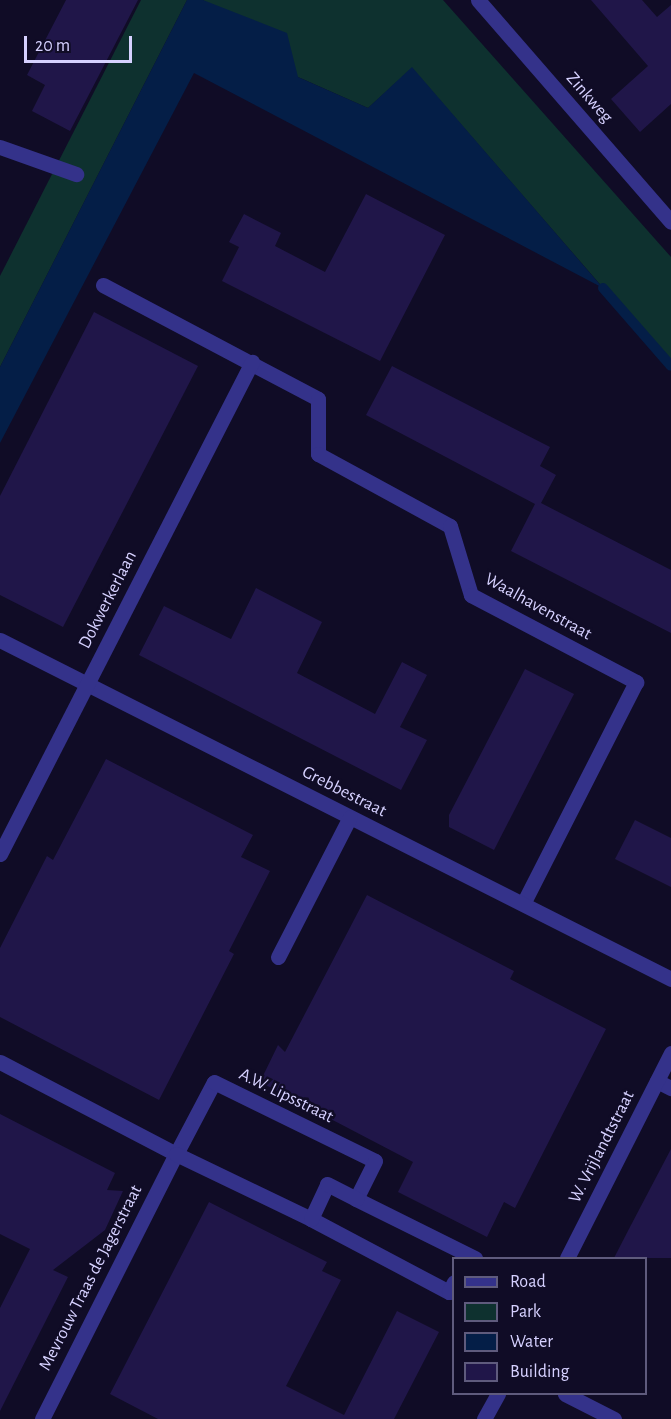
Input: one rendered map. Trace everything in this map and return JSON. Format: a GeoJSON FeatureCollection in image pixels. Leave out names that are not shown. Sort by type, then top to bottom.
{"type":"FeatureCollection","features":[{"type":"Feature","properties":{"kind":"street","name":"Zinkweg"},"geometry":{"type":"LineString","coordinates":[[482,1],[671,222]]}},
{"type":"Feature","properties":{"kind":"street"},"geometry":{"type":"LineString","coordinates":[[0,147],[76,174]]}},
{"type":"Feature","properties":{"kind":"street","name":"Waalhavenstraat"},"geometry":{"type":"LineString","coordinates":[[103,285],[318,399],[318,454],[450,526],[471,595],[636,682],[524,902]]}},
{"type":"Feature","properties":{"kind":"street","name":"Dokwerkerlaan"},"geometry":{"type":"LineString","coordinates":[[0,855],[252,362]]}},
{"type":"Feature","properties":{"kind":"street","name":"Grebbestraat"},"geometry":{"type":"LineString","coordinates":[[0,640],[524,902],[671,979]]}},
{"type":"Feature","properties":{"kind":"street"},"geometry":{"type":"LineString","coordinates":[[278,957],[351,817]]}},
{"type":"Feature","properties":{"kind":"street","name":"W. Vrijlandtstraat"},"geometry":{"type":"LineString","coordinates":[[568,1257],[664,1084],[671,1053]]}},
{"type":"Feature","properties":{"kind":"street"},"geometry":{"type":"LineString","coordinates":[[0,1062],[176,1154],[311,1219],[448,1292],[452,1284]]}},
{"type":"Feature","properties":{"kind":"street","name":"A.W. Lipsstraat"},"geometry":{"type":"LineString","coordinates":[[176,1154],[214,1082],[375,1161],[356,1199]]}},
{"type":"Feature","properties":{"kind":"street","name":"Mevrouw Traas de Jagerstraat"},"geometry":{"type":"LineString","coordinates":[[42,1419],[176,1154]]}},
{"type":"Feature","properties":{"kind":"street"},"geometry":{"type":"LineString","coordinates":[[311,1219],[327,1184],[470,1257]]}},
{"type":"Feature","properties":{"kind":"street"},"geometry":{"type":"LineString","coordinates":[[484,1419],[497,1395]]}},
{"type":"Feature","properties":{"kind":"street"},"geometry":{"type":"LineString","coordinates":[[567,1395],[614,1419]]}},
{"type":"Feature","properties":{"kind":"green space"},"geometry":{"type":"Polygon","coordinates":[[[141,0],[187,0],[0,367],[0,276],[141,0]]]}},
{"type":"Feature","properties":{"kind":"green space"},"geometry":{"type":"Polygon","coordinates":[[[203,0],[443,0],[671,257],[671,366],[412,68],[368,108],[298,77],[203,0]]]}},
{"type":"Feature","properties":{"kind":"water"},"geometry":{"type":"Polygon","coordinates":[[[187,0],[203,0],[287,33],[298,77],[368,108],[412,67],[603,288],[194,73],[0,443],[0,367],[187,0]]]}},
{"type":"Feature","properties":{"kind":"building"},"geometry":{"type":"Polygon","coordinates":[[[66,0],[138,0],[70,131],[32,111],[45,85],[27,75],[66,0]]]}},
{"type":"Feature","properties":{"kind":"building"},"geometry":{"type":"Polygon","coordinates":[[[591,0],[642,0],[657,17],[671,5],[671,104],[640,132],[611,99],[648,66],[591,0]]]}},
{"type":"Feature","properties":{"kind":"building"},"geometry":{"type":"Polygon","coordinates":[[[366,194],[445,235],[380,361],[222,281],[239,247],[229,242],[244,214],[281,233],[275,246],[325,272],[366,194]]]}},
{"type":"Feature","properties":{"kind":"building"},"geometry":{"type":"Polygon","coordinates":[[[94,312],[198,366],[63,627],[0,595],[0,496],[94,312]]]}},
{"type":"Feature","properties":{"kind":"building"},"geometry":{"type":"Polygon","coordinates":[[[392,366],[550,447],[540,466],[556,475],[541,503],[671,570],[671,633],[511,551],[535,504],[366,415],[392,366]]]}},
{"type":"Feature","properties":{"kind":"building"},"geometry":{"type":"Polygon","coordinates":[[[256,588],[322,622],[297,673],[375,714],[402,662],[427,675],[400,727],[427,740],[401,790],[139,655],[164,606],[231,639],[256,588]]]}},
{"type":"Feature","properties":{"kind":"building"},"geometry":{"type":"Polygon","coordinates":[[[525,669],[574,694],[494,850],[449,827],[449,815],[525,669]]]}},
{"type":"Feature","properties":{"kind":"building"},"geometry":{"type":"Polygon","coordinates":[[[106,759],[253,835],[241,857],[270,871],[229,951],[234,954],[159,1100],[0,1017],[0,948],[47,856],[53,860],[106,759]]]}},
{"type":"Feature","properties":{"kind":"building"},"geometry":{"type":"Polygon","coordinates":[[[635,820],[671,838],[671,887],[615,859],[635,820]]]}},
{"type":"Feature","properties":{"kind":"building"},"geometry":{"type":"Polygon","coordinates":[[[367,895],[514,971],[510,979],[606,1029],[515,1208],[504,1202],[487,1237],[398,1192],[413,1162],[260,1082],[278,1045],[285,1052],[367,895]]]}},
{"type":"Feature","properties":{"kind":"building"},"geometry":{"type":"Polygon","coordinates":[[[0,1114],[115,1173],[107,1190],[123,1191],[105,1230],[53,1270],[68,1277],[0,1411],[0,1308],[30,1249],[0,1234],[0,1114]]]}},
{"type":"Feature","properties":{"kind":"building"},"geometry":{"type":"Polygon","coordinates":[[[671,1149],[671,1258],[615,1257],[671,1149]]]}},
{"type":"Feature","properties":{"kind":"building"},"geometry":{"type":"Polygon","coordinates":[[[209,1202],[327,1262],[322,1271],[341,1280],[286,1386],[344,1415],[397,1311],[439,1332],[394,1419],[158,1419],[110,1394],[209,1202]]]}},
{"type":"Feature","properties":{"kind":"waterway"},"geometry":{"type":"LineString","coordinates":[[603,288],[671,366]]}}]}
